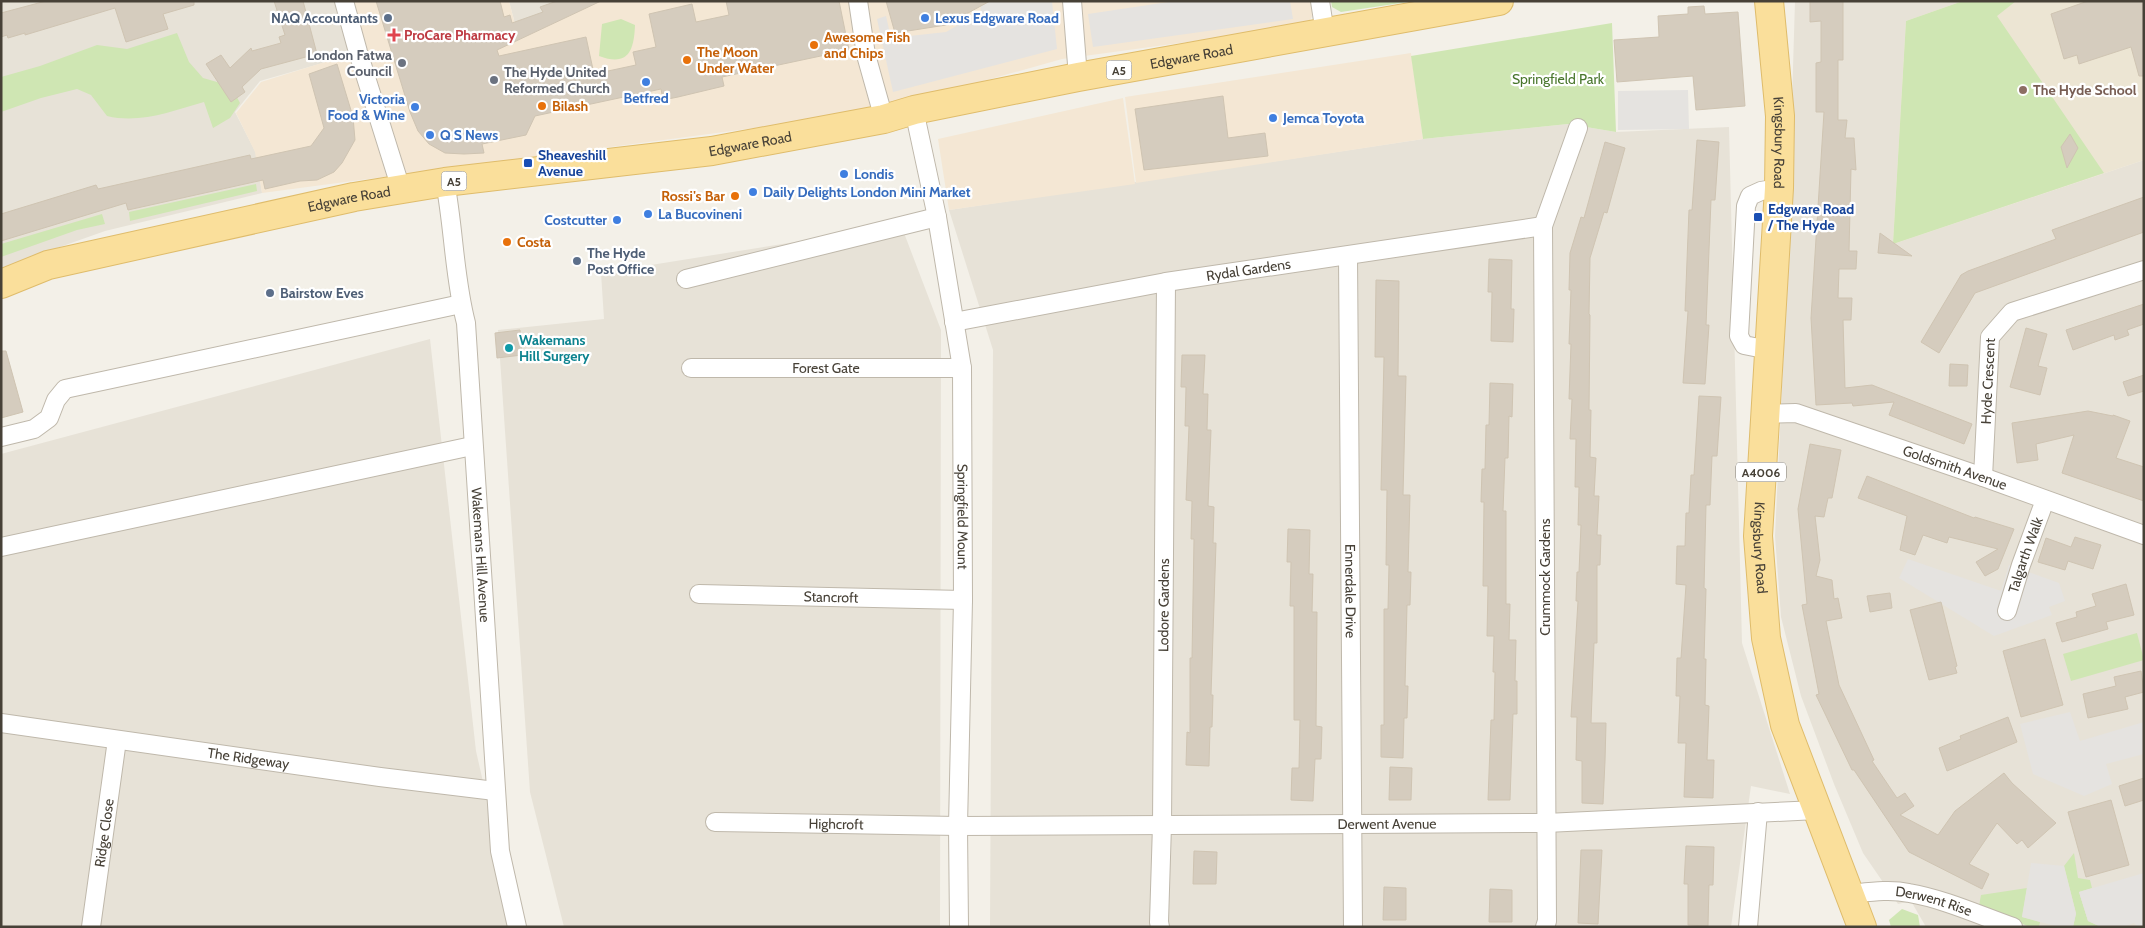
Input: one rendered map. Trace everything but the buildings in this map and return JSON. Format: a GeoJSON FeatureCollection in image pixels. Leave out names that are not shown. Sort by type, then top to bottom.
{"type":"FeatureCollection","features":[{"type":"Feature","properties":{"kind":"main road","name":"Edgware Road"},"geometry":{"type":"LineString","coordinates":[[1,284],[48,265],[354,197],[445,182],[712,151],[884,120],[914,110],[1078,77],[1499,1]]}},
{"type":"Feature","properties":{"kind":"main road","name":"Kingsbury Road"},"geometry":{"type":"LineString","coordinates":[[1769,1],[1780,116],[1779,188],[1758,536],[1766,638],[1785,726],[1816,810],[1851,894],[1862,927]]}},
{"type":"Feature","properties":{"kind":"street"},"geometry":{"type":"LineString","coordinates":[[344,1],[400,189]]}},
{"type":"Feature","properties":{"kind":"street"},"geometry":{"type":"LineString","coordinates":[[858,1],[866,55],[884,120]]}},
{"type":"Feature","properties":{"kind":"street"},"geometry":{"type":"LineString","coordinates":[[1072,1],[1078,77]]}},
{"type":"Feature","properties":{"kind":"street"},"geometry":{"type":"LineString","coordinates":[[1320,1],[1324,33]]}},
{"type":"Feature","properties":{"kind":"street","name":"Springfield Mount"},"geometry":{"type":"LineString","coordinates":[[914,110],[937,216],[962,368],[963,600],[958,826],[959,927]]}},
{"type":"Feature","properties":{"kind":"street","name":"Crummock Gardens"},"geometry":{"type":"LineString","coordinates":[[1545,927],[1543,226],[1578,128]]}},
{"type":"Feature","properties":{"kind":"street","name":"Wakemans Hill Avenue"},"geometry":{"type":"LineString","coordinates":[[445,182],[451,213],[461,304],[466,323],[472,446],[500,852],[517,927]]}},
{"type":"Feature","properties":{"kind":"street"},"geometry":{"type":"LineString","coordinates":[[686,279],[937,216]]}},
{"type":"Feature","properties":{"kind":"street","name":"Rydal Gardens"},"geometry":{"type":"LineString","coordinates":[[954,322],[1166,282],[1543,226]]}},
{"type":"Feature","properties":{"kind":"street","name":"Ennerdale Drive"},"geometry":{"type":"LineString","coordinates":[[1348,256],[1354,825],[1353,927]]}},
{"type":"Feature","properties":{"kind":"street","name":"Hyde Crescent"},"geometry":{"type":"LineString","coordinates":[[1983,477],[1990,337],[2012,312],[2144,270]]}},
{"type":"Feature","properties":{"kind":"street","name":"Lodore Gardens"},"geometry":{"type":"LineString","coordinates":[[1160,927],[1166,282]]}},
{"type":"Feature","properties":{"kind":"street"},"geometry":{"type":"LineString","coordinates":[[1,437],[34,429],[49,418],[56,400],[65,389],[461,304]]}},
{"type":"Feature","properties":{"kind":"street","name":"Forest Gate"},"geometry":{"type":"LineString","coordinates":[[691,368],[962,368]]}},
{"type":"Feature","properties":{"kind":"street","name":"Goldsmith Avenue"},"geometry":{"type":"LineString","coordinates":[[1764,414],[1796,413],[2144,535]]}},
{"type":"Feature","properties":{"kind":"street"},"geometry":{"type":"LineString","coordinates":[[1,547],[472,446]]}},
{"type":"Feature","properties":{"kind":"street","name":"Talgarth Walk"},"geometry":{"type":"LineString","coordinates":[[2007,611],[2045,500]]}},
{"type":"Feature","properties":{"kind":"street","name":"Stancroft"},"geometry":{"type":"LineString","coordinates":[[699,594],[963,600]]}},
{"type":"Feature","properties":{"kind":"street","name":"The Ridgeway"},"geometry":{"type":"LineString","coordinates":[[1,723],[496,791]]}},
{"type":"Feature","properties":{"kind":"street","name":"Ridge Close"},"geometry":{"type":"LineString","coordinates":[[91,927],[117,740]]}},
{"type":"Feature","properties":{"kind":"street","name":"Derwent Avenue"},"geometry":{"type":"LineString","coordinates":[[958,826],[1546,823],[1816,810]]}},
{"type":"Feature","properties":{"kind":"street"},"geometry":{"type":"LineString","coordinates":[[1748,927],[1758,812]]}},
{"type":"Feature","properties":{"kind":"street","name":"Highcroft"},"geometry":{"type":"LineString","coordinates":[[715,822],[958,826]]}},
{"type":"Feature","properties":{"kind":"street","name":"Derwent Rise"},"geometry":{"type":"LineString","coordinates":[[1851,894],[1878,891],[1909,892],[2013,927]]}},
{"type":"Feature","properties":{"kind":"shaded area"},"geometry":{"type":"Polygon","coordinates":[[[1,1],[344,1],[358,53],[260,81],[235,112],[256,153],[262,193],[105,231],[1,268],[1,1]]]}},
{"type":"Feature","properties":{"kind":"shaded area"},"geometry":{"type":"Polygon","coordinates":[[[344,1],[509,1],[518,36],[597,1],[1311,1],[1313,15],[1306,26],[1062,59],[912,101],[838,117],[262,193],[255,152],[236,113],[261,82],[357,52],[344,1]]]}},
{"type":"Feature","properties":{"kind":"shaded area"},"geometry":{"type":"Polygon","coordinates":[[[509,1],[596,1],[518,35],[509,1]]]}},
{"type":"Feature","properties":{"kind":"shaded area"},"geometry":{"type":"Polygon","coordinates":[[[1052,1],[1057,49],[893,92],[877,19],[886,16],[891,38],[946,32],[981,12],[980,2],[1052,1]]]}},
{"type":"Feature","properties":{"kind":"shaded area"},"geometry":{"type":"Polygon","coordinates":[[[1175,1],[1290,1],[1293,19],[1093,47],[1088,14],[1175,1]]]}},
{"type":"Feature","properties":{"kind":"shaded area"},"geometry":{"type":"Polygon","coordinates":[[[1795,1],[1963,1],[1906,21],[1893,244],[2144,160],[2144,927],[1926,927],[1911,901],[1898,904],[1863,853],[1834,784],[1801,696],[1781,617],[1775,536],[1786,301],[1795,1]]]}},
{"type":"Feature","properties":{"kind":"shaded area","name":"The Hyde School"},"geometry":{"type":"Polygon","coordinates":[[[1963,1],[2144,1],[2144,160],[1893,244],[1906,21],[1963,1]]]}},
{"type":"Feature","properties":{"kind":"shaded area"},"geometry":{"type":"Polygon","coordinates":[[[1411,53],[1423,139],[1136,183],[1125,97],[1411,53]]]}},
{"type":"Feature","properties":{"kind":"shaded area"},"geometry":{"type":"Polygon","coordinates":[[[1688,90],[1689,129],[1618,130],[1618,91],[1688,90]]]}},
{"type":"Feature","properties":{"kind":"shaded area"},"geometry":{"type":"Polygon","coordinates":[[[1123,98],[1135,184],[949,210],[938,139],[1123,98]]]}},
{"type":"Feature","properties":{"kind":"shaded area"},"geometry":{"type":"Polygon","coordinates":[[[1568,124],[1616,132],[1729,127],[1742,643],[1790,794],[1751,786],[1731,927],[990,927],[993,350],[949,210],[1423,139],[1568,124]]]}},
{"type":"Feature","properties":{"kind":"shaded area"},"geometry":{"type":"Polygon","coordinates":[[[901,225],[941,330],[940,927],[564,927],[530,792],[498,330],[604,319],[601,273],[901,225]]]}},
{"type":"Feature","properties":{"kind":"shaded area"},"geometry":{"type":"Polygon","coordinates":[[[430,339],[476,751],[516,927],[1,927],[1,454],[430,339]]]}},
{"type":"Feature","properties":{"kind":"shaded area"},"geometry":{"type":"Polygon","coordinates":[[[1908,559],[2001,591],[2009,565],[2059,583],[2065,601],[2049,607],[2052,615],[1994,636],[1899,578],[1908,559]]]}},
{"type":"Feature","properties":{"kind":"shaded area"},"geometry":{"type":"Polygon","coordinates":[[[2070,712],[2080,741],[2144,722],[2144,754],[2106,764],[2112,784],[2084,796],[2033,774],[2020,724],[2070,712]]]}},
{"type":"Feature","properties":{"kind":"shaded area"},"geometry":{"type":"Polygon","coordinates":[[[2031,863],[2064,866],[2076,914],[2073,927],[2059,927],[2022,917],[2031,863]]]}},
{"type":"Feature","properties":{"kind":"shaded area"},"geometry":{"type":"Polygon","coordinates":[[[2144,873],[2144,927],[2138,927],[2134,923],[2124,927],[2101,927],[2088,921],[2079,892],[2144,873]]]}},
{"type":"Feature","properties":{"kind":"green space"},"geometry":{"type":"Polygon","coordinates":[[[1331,1],[1414,1],[1341,12],[1332,7],[1331,1]]]}},
{"type":"Feature","properties":{"kind":"green space","name":"The Hyde School"},"geometry":{"type":"Polygon","coordinates":[[[1963,1],[2016,1],[1997,16],[2104,173],[1893,244],[1906,21],[1963,1]]]}},
{"type":"Feature","properties":{"kind":"green space"},"geometry":{"type":"Polygon","coordinates":[[[621,19],[635,25],[631,49],[623,58],[609,59],[599,56],[602,24],[621,19]]]}},
{"type":"Feature","properties":{"kind":"green space","name":"Springfield Park"},"geometry":{"type":"Polygon","coordinates":[[[1612,23],[1616,132],[1568,124],[1423,139],[1411,56],[1612,23]]]}},
{"type":"Feature","properties":{"kind":"green space"},"geometry":{"type":"Polygon","coordinates":[[[177,33],[189,62],[203,78],[231,86],[240,103],[230,118],[213,128],[204,102],[156,115],[119,118],[107,116],[91,95],[77,89],[41,98],[1,112],[1,77],[40,66],[97,45],[127,49],[177,33]]]}},
{"type":"Feature","properties":{"kind":"green space"},"geometry":{"type":"Polygon","coordinates":[[[256,184],[257,191],[130,221],[129,212],[256,184]]]}},
{"type":"Feature","properties":{"kind":"green space"},"geometry":{"type":"Polygon","coordinates":[[[102,214],[105,224],[77,230],[1,257],[1,244],[102,214]]]}},
{"type":"Feature","properties":{"kind":"green space"},"geometry":{"type":"Polygon","coordinates":[[[2137,633],[2144,660],[2071,681],[2063,654],[2137,633]]]}},
{"type":"Feature","properties":{"kind":"green space"},"geometry":{"type":"Polygon","coordinates":[[[2074,853],[2078,878],[2090,880],[2092,888],[2079,892],[2088,921],[2101,927],[2073,927],[2076,913],[2064,866],[2074,853]]]}},
{"type":"Feature","properties":{"kind":"green space"},"geometry":{"type":"Polygon","coordinates":[[[2027,888],[2022,917],[2040,922],[2039,927],[2030,927],[1979,906],[1981,895],[2027,888]]]}},
{"type":"Feature","properties":{"kind":"green space"},"geometry":{"type":"Polygon","coordinates":[[[1902,909],[1918,915],[1920,927],[1891,927],[1889,920],[1902,909]]]}},
{"type":"Feature","properties":{"kind":"place","name":"NAQ Accountants"},"geometry":{"type":"Point","coordinates":[388,18]}},
{"type":"Feature","properties":{"kind":"place","name":"Lexus Edgware Road"},"geometry":{"type":"Point","coordinates":[925,18]}},
{"type":"Feature","properties":{"kind":"place","name":"ProCare Pharmacy"},"geometry":{"type":"Point","coordinates":[394,35]}},
{"type":"Feature","properties":{"kind":"place","name":"Awesome Fish and Chips"},"geometry":{"type":"Point","coordinates":[814,45]}},
{"type":"Feature","properties":{"kind":"place","name":"The Moon Under Water"},"geometry":{"type":"Point","coordinates":[687,60]}},
{"type":"Feature","properties":{"kind":"place","name":"London Fatwa Council"},"geometry":{"type":"Point","coordinates":[402,63]}},
{"type":"Feature","properties":{"kind":"place","name":"The Hyde United Reformed Church"},"geometry":{"type":"Point","coordinates":[494,80]}},
{"type":"Feature","properties":{"kind":"place","name":"Betfred"},"geometry":{"type":"Point","coordinates":[646,82]}},
{"type":"Feature","properties":{"kind":"place","name":"The Hyde School"},"geometry":{"type":"Point","coordinates":[2023,90]}},
{"type":"Feature","properties":{"kind":"place","name":"Bilash"},"geometry":{"type":"Point","coordinates":[542,106]}},
{"type":"Feature","properties":{"kind":"place","name":"Victoria Food & Wine"},"geometry":{"type":"Point","coordinates":[415,107]}},
{"type":"Feature","properties":{"kind":"place","name":"Jemca Toyota"},"geometry":{"type":"Point","coordinates":[1273,118]}},
{"type":"Feature","properties":{"kind":"place","name":"Q S News"},"geometry":{"type":"Point","coordinates":[430,135]}},
{"type":"Feature","properties":{"kind":"place","name":"Sheaveshill Avenue"},"geometry":{"type":"Point","coordinates":[528,163]}},
{"type":"Feature","properties":{"kind":"place","name":"Londis"},"geometry":{"type":"Point","coordinates":[844,174]}},
{"type":"Feature","properties":{"kind":"place","name":"Daily Delights London Mini Market"},"geometry":{"type":"Point","coordinates":[753,192]}},
{"type":"Feature","properties":{"kind":"place","name":"Rossi's Bar"},"geometry":{"type":"Point","coordinates":[735,196]}},
{"type":"Feature","properties":{"kind":"place","name":"La Bucovineni"},"geometry":{"type":"Point","coordinates":[648,214]}},
{"type":"Feature","properties":{"kind":"place","name":"Edgware Road / The Hyde"},"geometry":{"type":"Point","coordinates":[1758,217]}},
{"type":"Feature","properties":{"kind":"place","name":"Costcutter"},"geometry":{"type":"Point","coordinates":[617,220]}},
{"type":"Feature","properties":{"kind":"place","name":"Costa"},"geometry":{"type":"Point","coordinates":[507,242]}},
{"type":"Feature","properties":{"kind":"place","name":"The Hyde Post Office"},"geometry":{"type":"Point","coordinates":[577,261]}},
{"type":"Feature","properties":{"kind":"place","name":"Bairstow Eves"},"geometry":{"type":"Point","coordinates":[270,293]}},
{"type":"Feature","properties":{"kind":"place","name":"Wakemans Hill Surgery"},"geometry":{"type":"Point","coordinates":[509,348]}}]}
